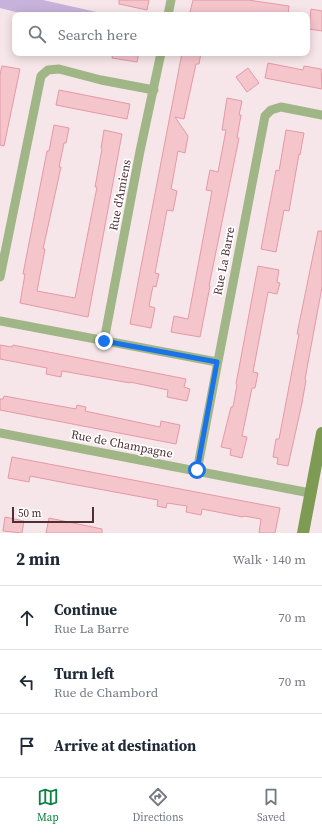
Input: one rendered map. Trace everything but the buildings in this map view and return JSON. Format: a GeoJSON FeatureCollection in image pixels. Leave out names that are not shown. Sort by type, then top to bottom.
{"type":"FeatureCollection","features":[{"type":"Feature","properties":{"kind":"street"},"geometry":{"type":"LineString","coordinates":[[169,12],[171,0]]}},
{"type":"Feature","properties":{"kind":"street","name":"Rue d'Amiens"},"geometry":{"type":"LineString","coordinates":[[104,341],[140,151],[160,56]]}},
{"type":"Feature","properties":{"kind":"street"},"geometry":{"type":"LineString","coordinates":[[0,277],[41,76],[48,70],[59,69],[101,80],[154,90]]}},
{"type":"Feature","properties":{"kind":"street","name":"Rue La Barre"},"geometry":{"type":"LineString","coordinates":[[197,470],[265,116],[271,110],[281,107],[322,115]]}},
{"type":"Feature","properties":{"kind":"street"},"geometry":{"type":"LineString","coordinates":[[0,321],[217,362]]}},
{"type":"Feature","properties":{"kind":"street","name":"Rue de Champagne"},"geometry":{"type":"LineString","coordinates":[[0,433],[310,493]]}},
{"type":"Feature","properties":{"kind":"street"},"geometry":{"type":"LineString","coordinates":[[303,533],[322,433]]}},
{"type":"Feature","properties":{"kind":"shaded area"},"geometry":{"type":"Polygon","coordinates":[[[0,0],[43,0],[97,12],[15,12],[0,8],[0,0]]]}},
{"type":"Feature","properties":{"kind":"route"},"geometry":{"type":"LineString","coordinates":[[104,341],[217,362],[197,470]]}}]}
